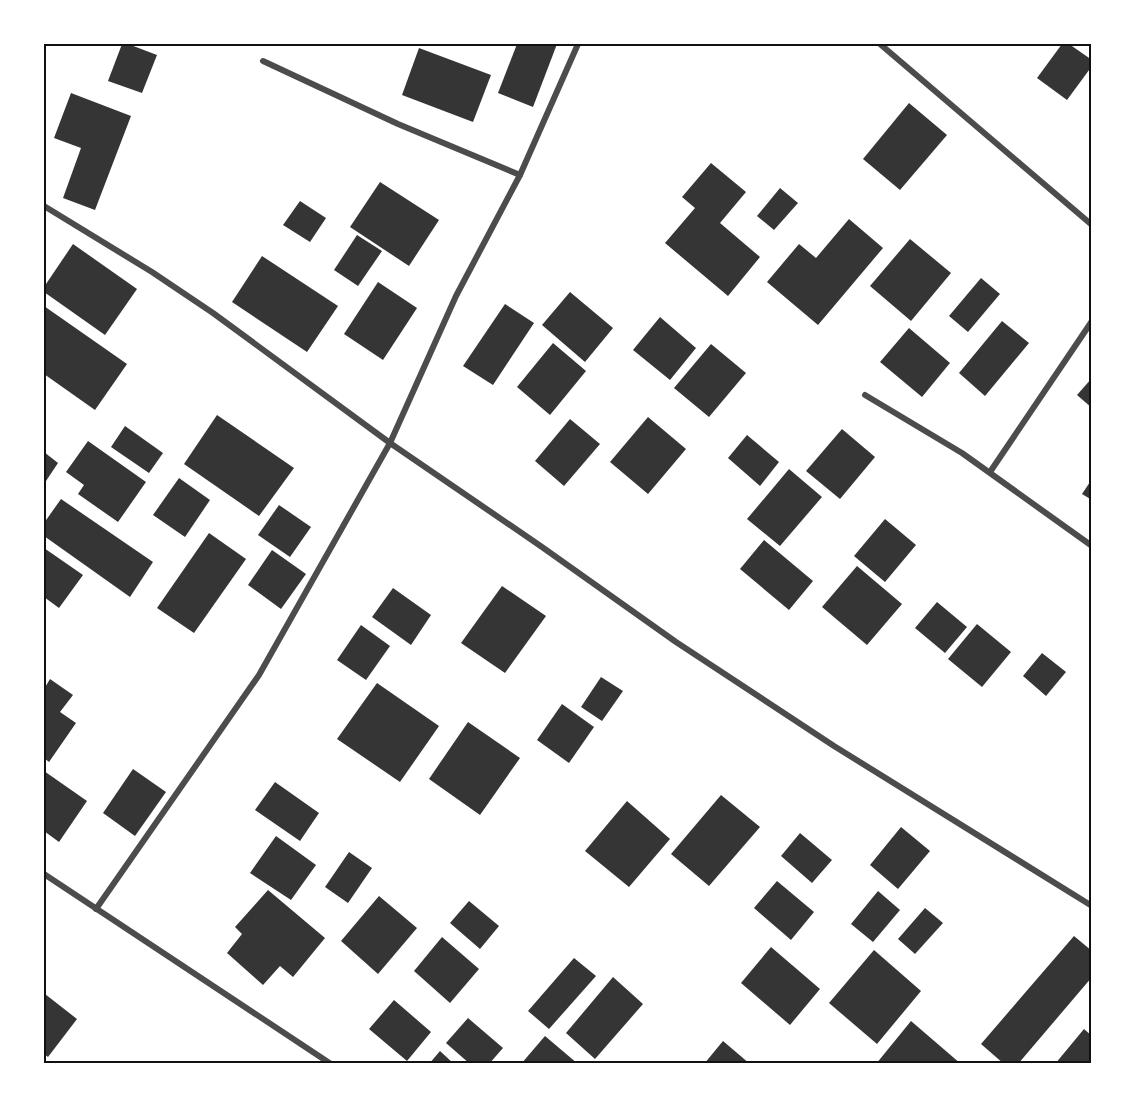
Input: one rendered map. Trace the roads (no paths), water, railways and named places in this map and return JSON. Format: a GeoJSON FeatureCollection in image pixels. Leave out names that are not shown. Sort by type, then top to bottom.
{"type":"FeatureCollection","features":[{"type":"Feature","properties":{"kind":"street"},"geometry":{"type":"LineString","coordinates":[[96,909],[259,675],[390,443],[456,296],[520,175],[578,44]]}},
{"type":"Feature","properties":{"kind":"street"},"geometry":{"type":"LineString","coordinates":[[880,44],[1092,225]]}},
{"type":"Feature","properties":{"kind":"street"},"geometry":{"type":"LineString","coordinates":[[263,61],[398,124],[520,175]]}},
{"type":"Feature","properties":{"kind":"street"},"geometry":{"type":"LineString","coordinates":[[44,206],[152,272],[213,313],[390,443],[542,547],[666,636],[834,746],[1092,906]]}},
{"type":"Feature","properties":{"kind":"street"},"geometry":{"type":"LineString","coordinates":[[990,472],[1092,321]]}},
{"type":"Feature","properties":{"kind":"street"},"geometry":{"type":"LineString","coordinates":[[865,395],[962,453],[1092,546]]}},
{"type":"Feature","properties":{"kind":"street"},"geometry":{"type":"LineString","coordinates":[[44,874],[331,1064]]}}]}
